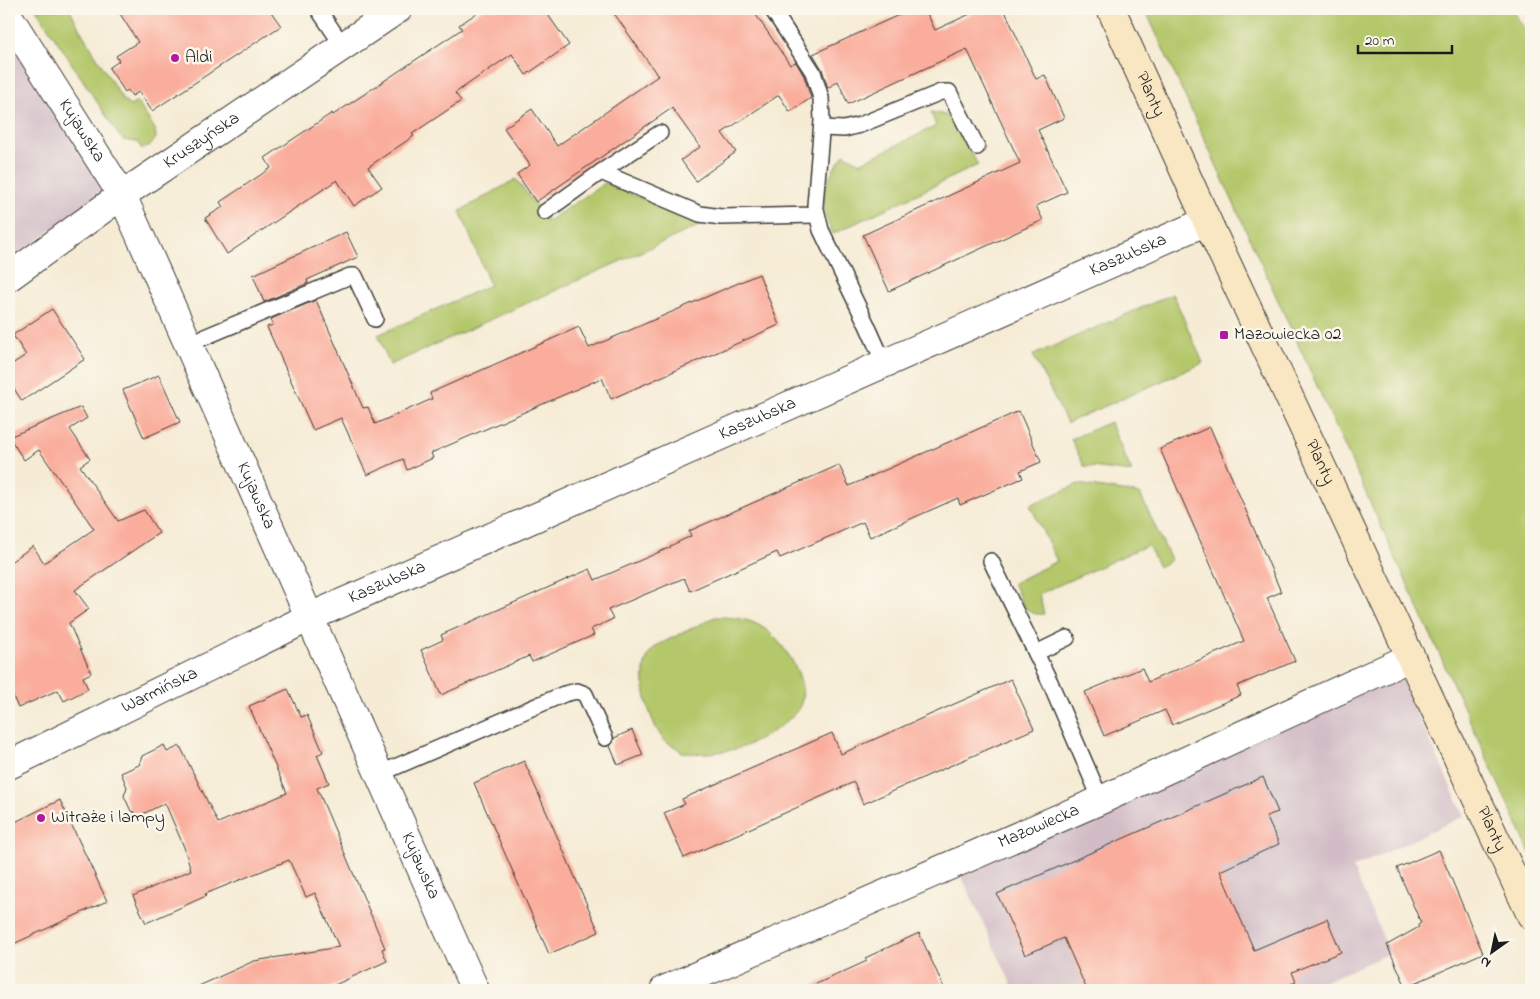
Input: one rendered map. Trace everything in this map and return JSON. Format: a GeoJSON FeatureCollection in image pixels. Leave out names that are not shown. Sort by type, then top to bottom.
{"type":"FeatureCollection","features":[{"type":"Feature","properties":{"kind":"street","name":"Kruszyńska"},"geometry":{"type":"LineString","coordinates":[[9,277],[122,195],[398,9]]}},
{"type":"Feature","properties":{"kind":"street","name":"Planty"},"geometry":{"type":"LineString","coordinates":[[1111,9],[1207,220],[1531,914]]}},
{"type":"Feature","properties":{"kind":"street","name":"Kujawska"},"geometry":{"type":"LineString","coordinates":[[9,17],[122,195],[475,990]]}},
{"type":"Feature","properties":{"kind":"street","name":"Kaszubska"},"geometry":{"type":"LineString","coordinates":[[310,617],[1207,220]]}},
{"type":"Feature","properties":{"kind":"street","name":"Warmińska"},"geometry":{"type":"LineString","coordinates":[[9,765],[310,617]]}},
{"type":"Feature","properties":{"kind":"street","name":"Mazowiecka"},"geometry":{"type":"LineString","coordinates":[[664,990],[1101,800],[1411,657]]}},
{"type":"Feature","properties":{"kind":"lane"},"geometry":{"type":"LineString","coordinates":[[318,9],[343,46]]}},
{"type":"Feature","properties":{"kind":"lane"},"geometry":{"type":"LineString","coordinates":[[772,9],[813,72],[821,98],[822,128],[815,205],[821,230],[884,363]]}},
{"type":"Feature","properties":{"kind":"lane"},"geometry":{"type":"LineString","coordinates":[[822,128],[844,128],[860,125],[941,92],[949,92],[977,147]]}},
{"type":"Feature","properties":{"kind":"lane"},"geometry":{"type":"LineString","coordinates":[[545,212],[601,172],[660,134]]}},
{"type":"Feature","properties":{"kind":"lane"},"geometry":{"type":"LineString","coordinates":[[601,172],[700,214],[721,217],[818,215]]}},
{"type":"Feature","properties":{"kind":"lane"},"geometry":{"type":"LineString","coordinates":[[188,344],[350,276],[356,276],[375,319]]}},
{"type":"Feature","properties":{"kind":"lane"},"geometry":{"type":"LineString","coordinates":[[991,561],[1036,653],[1101,800]]}},
{"type":"Feature","properties":{"kind":"lane"},"geometry":{"type":"LineString","coordinates":[[1036,653],[1067,638]]}},
{"type":"Feature","properties":{"kind":"lane"},"geometry":{"type":"LineString","coordinates":[[379,774],[564,694],[577,691],[585,694],[605,738]]}},
{"type":"Feature","properties":{"kind":"shaded area"},"geometry":{"type":"Polygon","coordinates":[[[9,41],[105,189],[9,262],[9,41]]]}},
{"type":"Feature","properties":{"kind":"shaded area"},"geometry":{"type":"Polygon","coordinates":[[[1394,661],[1464,816],[1353,868],[1390,953],[1305,990],[1014,990],[955,862],[1394,661]]]}},
{"type":"Feature","properties":{"kind":"green space"},"geometry":{"type":"Polygon","coordinates":[[[36,9],[70,9],[79,28],[123,100],[130,106],[137,102],[155,129],[156,138],[150,146],[142,149],[137,142],[123,140],[118,134],[36,9]]]}},
{"type":"Feature","properties":{"kind":"green space"},"geometry":{"type":"Polygon","coordinates":[[[1145,9],[1511,9],[1531,38],[1531,855],[1145,9]]]}},
{"type":"Feature","properties":{"kind":"green space"},"geometry":{"type":"Polygon","coordinates":[[[931,112],[946,115],[954,121],[978,165],[833,234],[824,211],[824,192],[831,174],[844,154],[860,163],[936,126],[931,112]]]}},
{"type":"Feature","properties":{"kind":"green space"},"geometry":{"type":"Polygon","coordinates":[[[516,179],[548,221],[605,183],[703,224],[390,365],[378,335],[490,285],[460,211],[516,179]]]}},
{"type":"Feature","properties":{"kind":"green space"},"geometry":{"type":"Polygon","coordinates":[[[1173,294],[1203,363],[1067,423],[1033,355],[1173,294]]]}},
{"type":"Feature","properties":{"kind":"green space"},"geometry":{"type":"Polygon","coordinates":[[[1110,422],[1132,472],[1084,466],[1071,439],[1110,422]]]}},
{"type":"Feature","properties":{"kind":"green space"},"geometry":{"type":"Polygon","coordinates":[[[1078,484],[1140,494],[1171,560],[1159,567],[1148,545],[1039,594],[1044,614],[1031,612],[1024,606],[1013,583],[1057,561],[1030,505],[1078,484]]]}},
{"type":"Feature","properties":{"kind":"green space"},"geometry":{"type":"Polygon","coordinates":[[[715,617],[745,620],[757,624],[770,633],[794,663],[802,687],[802,698],[799,708],[788,720],[774,731],[750,744],[738,749],[713,752],[682,752],[664,740],[653,720],[645,694],[644,668],[654,648],[715,617]]]}},
{"type":"Feature","properties":{"kind":"building","name":"Aldi"},"geometry":{"type":"Polygon","coordinates":[[[117,9],[269,9],[281,26],[152,111],[139,92],[132,96],[128,90],[125,92],[109,68],[119,61],[116,56],[138,42],[117,9]]]}},
{"type":"Feature","properties":{"kind":"building"},"geometry":{"type":"Polygon","coordinates":[[[483,9],[544,9],[569,45],[526,75],[512,54],[455,93],[461,101],[368,167],[382,187],[354,206],[337,180],[227,254],[205,218],[223,207],[220,202],[271,168],[265,158],[462,29],[459,25],[483,9]]]}},
{"type":"Feature","properties":{"kind":"building"},"geometry":{"type":"Polygon","coordinates":[[[611,9],[752,9],[790,65],[796,62],[804,76],[811,98],[790,112],[779,95],[722,133],[736,152],[696,181],[681,160],[700,147],[672,108],[536,202],[517,174],[530,165],[504,128],[532,109],[557,146],[658,76],[611,9]]]}},
{"type":"Feature","properties":{"kind":"building"},"geometry":{"type":"Polygon","coordinates":[[[912,9],[925,9],[935,30],[981,9],[1004,9],[1036,79],[1045,75],[1064,118],[1038,130],[1067,192],[1036,206],[1043,220],[889,291],[863,235],[1020,163],[967,49],[848,104],[838,81],[828,88],[822,69],[813,54],[912,9]]]}},
{"type":"Feature","properties":{"kind":"building"},"geometry":{"type":"Polygon","coordinates":[[[346,232],[358,257],[307,280],[308,283],[264,302],[253,275],[346,232]]]}},
{"type":"Feature","properties":{"kind":"building"},"geometry":{"type":"Polygon","coordinates":[[[759,274],[779,325],[611,399],[602,378],[431,453],[433,458],[407,470],[403,459],[367,475],[341,418],[313,430],[267,327],[273,325],[271,319],[316,300],[363,408],[368,407],[375,424],[432,399],[430,393],[579,327],[589,348],[759,274]]]}},
{"type":"Feature","properties":{"kind":"building"},"geometry":{"type":"Polygon","coordinates":[[[52,309],[85,359],[22,401],[9,381],[9,366],[26,355],[13,335],[52,309]]]}},
{"type":"Feature","properties":{"kind":"building"},"geometry":{"type":"Polygon","coordinates":[[[159,375],[180,422],[144,438],[123,390],[159,375]]]}},
{"type":"Feature","properties":{"kind":"building"},"geometry":{"type":"Polygon","coordinates":[[[81,407],[87,418],[70,429],[90,459],[80,466],[118,521],[144,510],[159,533],[75,590],[89,609],[69,623],[91,673],[83,677],[88,689],[64,701],[58,690],[18,708],[9,687],[9,563],[33,546],[44,563],[94,529],[39,450],[24,460],[9,437],[81,407]]]}},
{"type":"Feature","properties":{"kind":"building"},"geometry":{"type":"Polygon","coordinates":[[[1019,411],[1041,462],[1020,471],[1023,478],[960,505],[958,498],[870,537],[863,522],[780,558],[777,552],[690,591],[684,578],[608,610],[613,619],[591,629],[594,635],[532,662],[529,656],[441,695],[421,650],[443,640],[441,635],[590,569],[595,580],[671,547],[691,536],[689,531],[839,465],[849,486],[1019,411]]]}},
{"type":"Feature","properties":{"kind":"building"},"geometry":{"type":"Polygon","coordinates":[[[1210,427],[1281,592],[1267,598],[1295,661],[1237,686],[1241,695],[1172,725],[1165,710],[1104,736],[1085,692],[1142,668],[1148,682],[1244,641],[1160,449],[1210,427]]]}},
{"type":"Feature","properties":{"kind":"building"},"geometry":{"type":"Polygon","coordinates":[[[1011,679],[1034,729],[863,804],[854,782],[684,858],[664,813],[685,804],[682,799],[832,733],[841,754],[1011,679]]]}},
{"type":"Feature","properties":{"kind":"building"},"geometry":{"type":"Polygon","coordinates":[[[288,689],[301,717],[307,715],[323,752],[317,755],[329,783],[317,788],[385,948],[382,949],[387,961],[324,990],[190,990],[254,961],[339,947],[315,893],[306,897],[289,860],[205,894],[206,896],[146,923],[133,896],[191,870],[184,847],[165,803],[141,815],[131,811],[124,796],[127,787],[121,773],[139,765],[142,756],[164,745],[167,752],[180,746],[218,823],[287,793],[249,706],[288,689]]]}},
{"type":"Feature","properties":{"kind":"building"},"geometry":{"type":"Polygon","coordinates":[[[632,730],[643,755],[618,765],[610,746],[614,738],[632,730]]]}},
{"type":"Feature","properties":{"kind":"building"},"geometry":{"type":"Polygon","coordinates":[[[524,761],[599,932],[549,954],[474,783],[524,761]]]}},
{"type":"Feature","properties":{"kind":"building"},"geometry":{"type":"Polygon","coordinates":[[[1263,777],[1278,812],[1266,816],[1279,844],[1220,871],[1254,950],[1327,919],[1341,952],[1292,972],[1296,982],[1276,990],[1087,990],[1064,938],[1025,955],[997,894],[1263,777]]]}},
{"type":"Feature","properties":{"kind":"building"},"geometry":{"type":"Polygon","coordinates":[[[60,800],[107,901],[9,946],[9,825],[60,800]]]}},
{"type":"Feature","properties":{"kind":"building"},"geometry":{"type":"Polygon","coordinates":[[[1439,850],[1483,953],[1406,987],[1387,945],[1419,927],[1418,925],[1421,923],[1397,868],[1439,850]]]}},
{"type":"Feature","properties":{"kind":"building"},"geometry":{"type":"Polygon","coordinates":[[[919,933],[945,990],[803,990],[867,961],[865,958],[919,933]]]}},
{"type":"Feature","properties":{"kind":"place","name":"Aldi"},"geometry":{"type":"Point","coordinates":[175,58]}},
{"type":"Feature","properties":{"kind":"place","name":"Mazowiecka 02"},"geometry":{"type":"Point","coordinates":[1224,335]}},
{"type":"Feature","properties":{"kind":"place","name":"Witraże i lampy"},"geometry":{"type":"Point","coordinates":[41,818]}}]}
